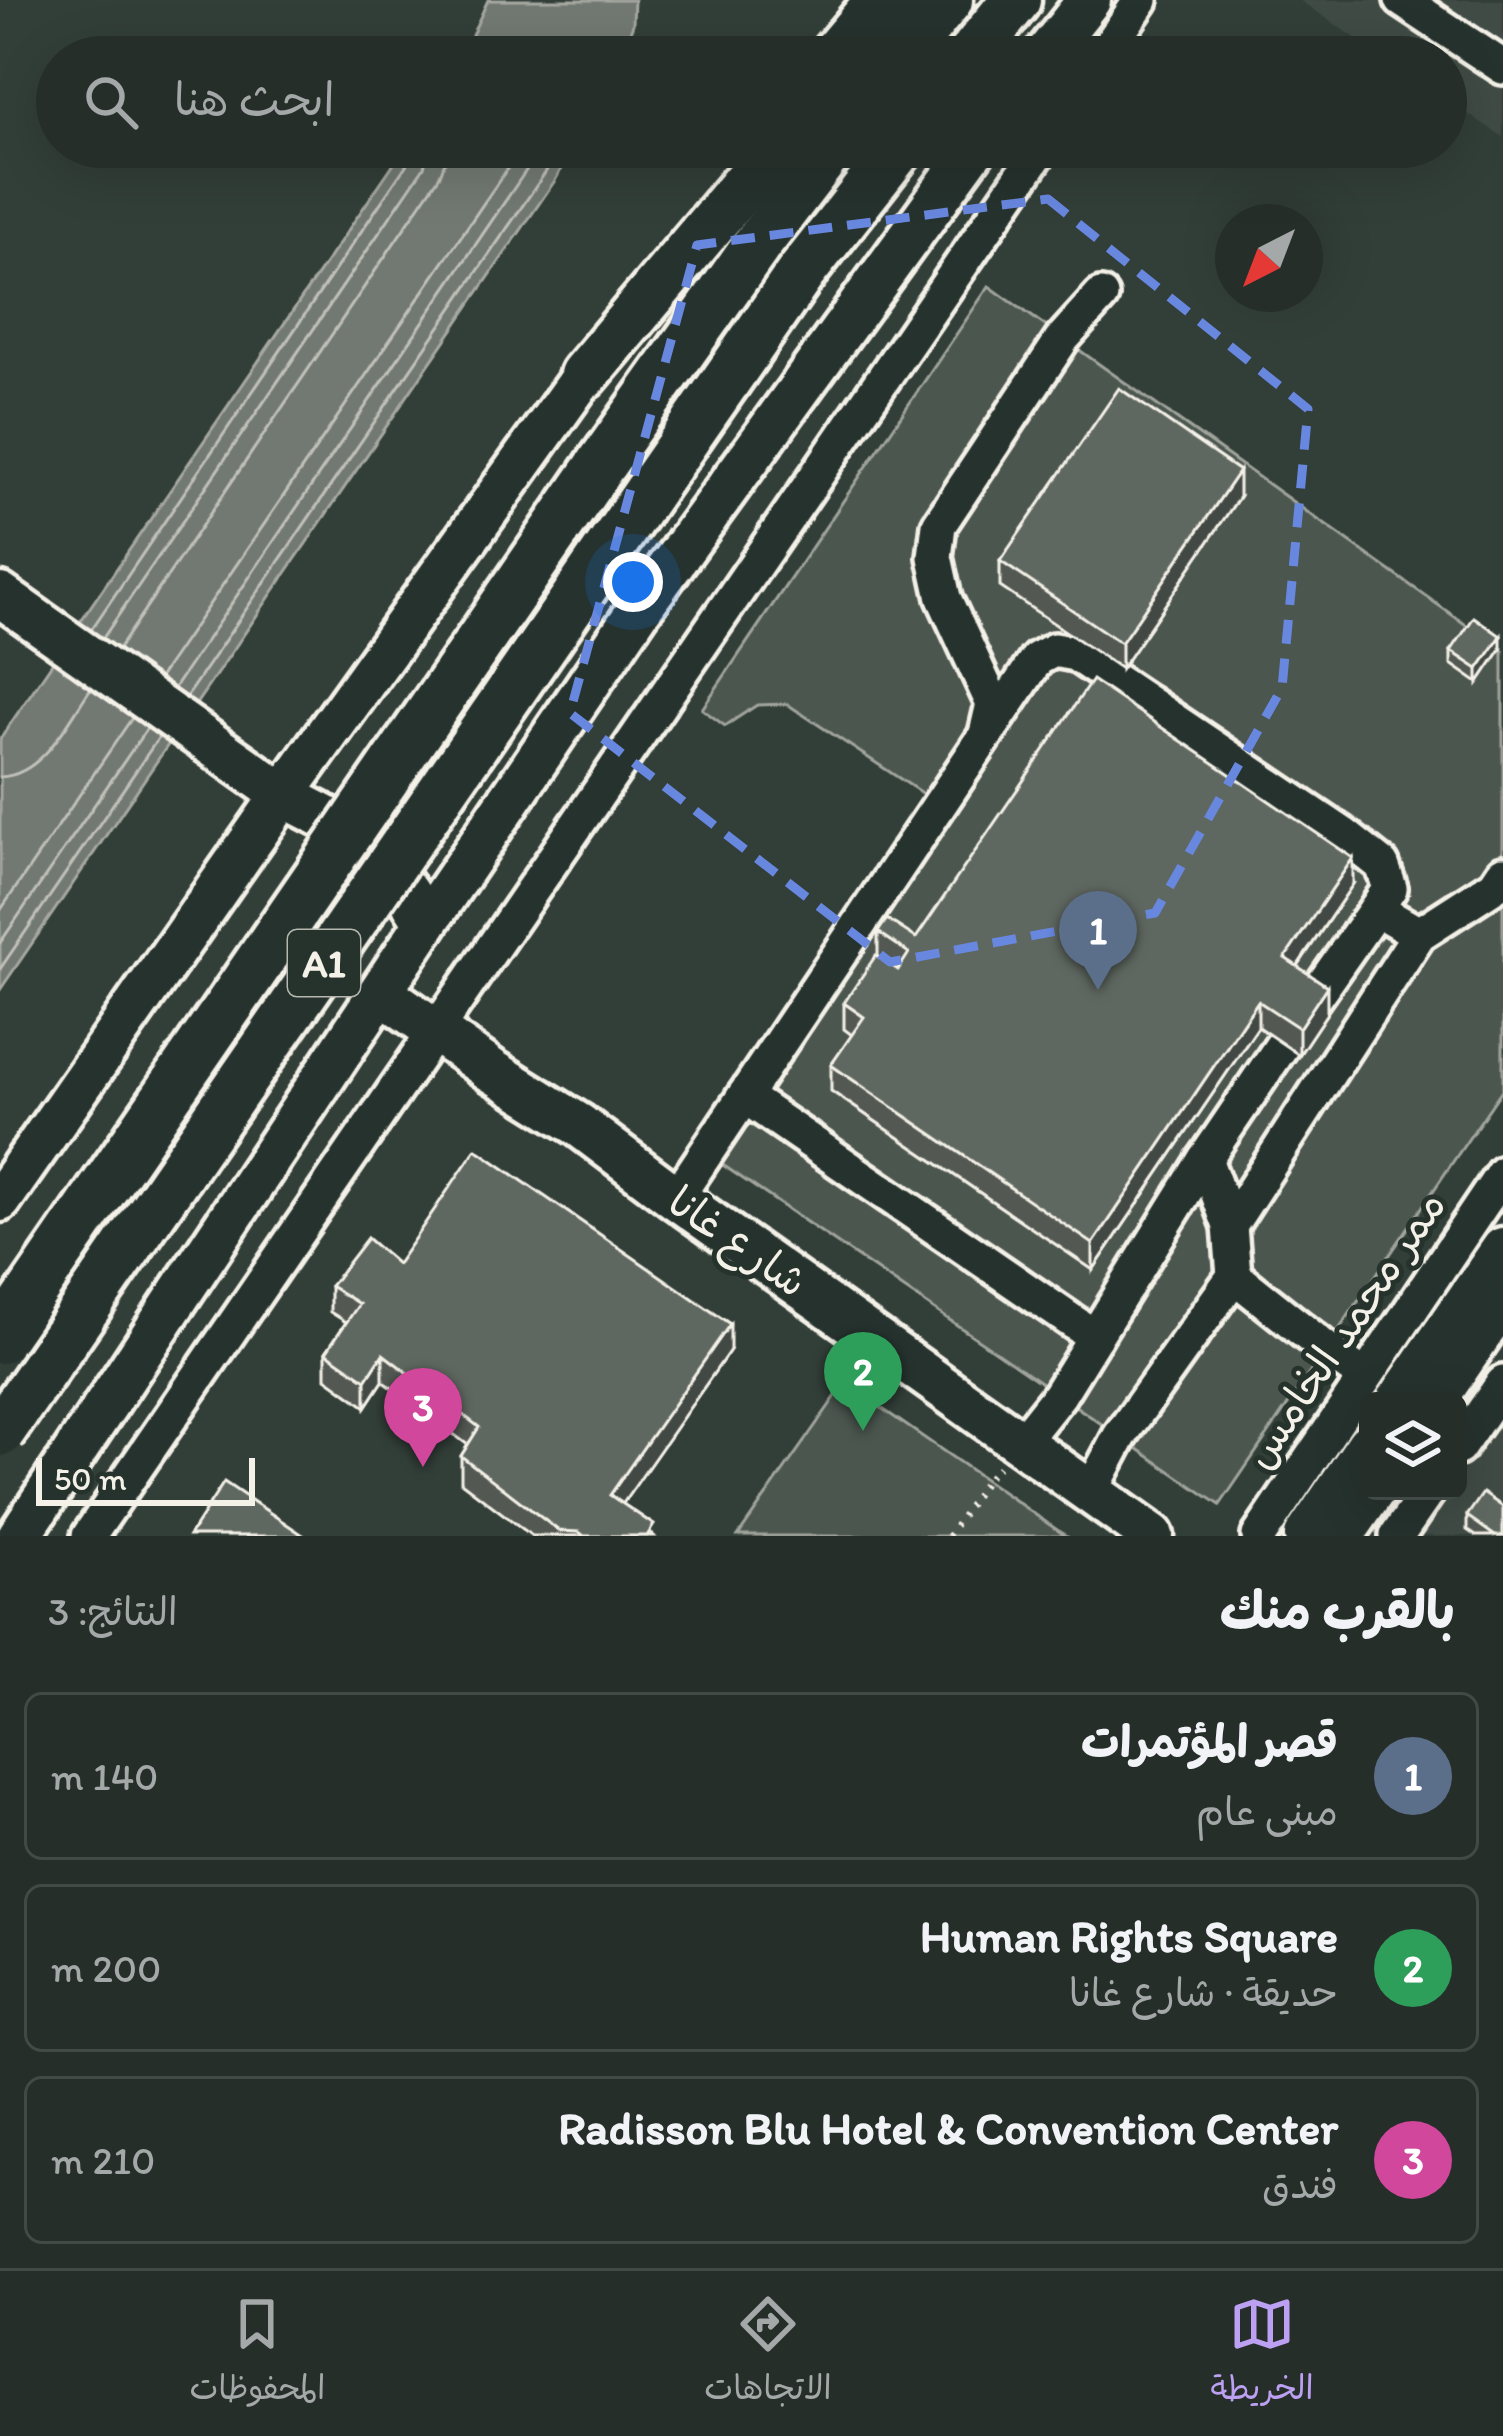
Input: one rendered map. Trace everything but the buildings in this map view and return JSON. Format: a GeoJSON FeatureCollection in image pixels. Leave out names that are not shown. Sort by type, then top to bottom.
{"type":"FeatureCollection","features":[{"type":"Feature","properties":{"kind":"highway"},"geometry":{"type":"LineString","coordinates":[[873,36],[905,0]]}},
{"type":"Feature","properties":{"kind":"highway"},"geometry":{"type":"LineString","coordinates":[[919,36],[948,0]]}},
{"type":"Feature","properties":{"kind":"highway"},"geometry":{"type":"LineString","coordinates":[[987,36],[1016,0]]}},
{"type":"Feature","properties":{"kind":"highway"},"geometry":{"type":"LineString","coordinates":[[584,375],[758,168]]}},
{"type":"Feature","properties":{"kind":"highway","name":"A1"},"geometry":{"type":"LineString","coordinates":[[0,1339],[602,463],[816,168]]}},
{"type":"Feature","properties":{"kind":"highway","name":"A1"},"geometry":{"type":"LineString","coordinates":[[0,1432],[800,274],[883,168]]}},
{"type":"Feature","properties":{"kind":"main road"},"geometry":{"type":"LineString","coordinates":[[1061,36],[1089,0]]}},
{"type":"Feature","properties":{"kind":"main road"},"geometry":{"type":"LineString","coordinates":[[19,1536],[638,611],[960,168]]}},
{"type":"Feature","properties":{"kind":"main road"},"geometry":{"type":"LineString","coordinates":[[0,1200],[584,375]]}},
{"type":"Feature","properties":{"kind":"main road"},"geometry":{"type":"LineString","coordinates":[[0,596],[283,795],[332,821],[376,856],[426,922]]}},
{"type":"Feature","properties":{"kind":"main road","name":"شارع غانا"},"geometry":{"type":"LineString","coordinates":[[381,992],[578,1125],[1152,1536]]}},
{"type":"Feature","properties":{"kind":"main road"},"geometry":{"type":"LineString","coordinates":[[1382,1389],[1503,1249]]}},
{"type":"Feature","properties":{"kind":"main road"},"geometry":{"type":"LineString","coordinates":[[1441,1392],[1503,1301]]}},
{"type":"Feature","properties":{"kind":"main road"},"geometry":{"type":"LineString","coordinates":[[1306,1536],[1359,1458]]}},
{"type":"Feature","properties":{"kind":"main road"},"geometry":{"type":"LineString","coordinates":[[1342,1536],[1367,1500]]}},
{"type":"Feature","properties":{"kind":"street"},"geometry":{"type":"LineString","coordinates":[[841,36],[871,0]]}},
{"type":"Feature","properties":{"kind":"street"},"geometry":{"type":"LineString","coordinates":[[1116,36],[1141,0]]}},
{"type":"Feature","properties":{"kind":"street"},"geometry":{"type":"LineString","coordinates":[[1402,0],[1456,36]]}},
{"type":"Feature","properties":{"kind":"street"},"geometry":{"type":"LineString","coordinates":[[1467,43],[1503,67]]}},
{"type":"Feature","properties":{"kind":"street"},"geometry":{"type":"LineString","coordinates":[[584,375],[626,309],[731,168]]}},
{"type":"Feature","properties":{"kind":"street"},"geometry":{"type":"LineString","coordinates":[[89,1536],[1028,168]]}},
{"type":"Feature","properties":{"kind":"street"},"geometry":{"type":"LineString","coordinates":[[984,742],[993,704],[944,598],[935,557],[939,525],[1063,338],[1101,296]]}},
{"type":"Feature","properties":{"kind":"street"},"geometry":{"type":"LineString","coordinates":[[676,1198],[1037,659],[1054,650],[1075,654],[1382,865],[1390,888],[1311,1002]]}},
{"type":"Feature","properties":{"kind":"street"},"geometry":{"type":"LineString","coordinates":[[1230,1226],[1420,934],[1500,883]]}},
{"type":"Feature","properties":{"kind":"street"},"geometry":{"type":"LineString","coordinates":[[1376,909],[1420,934]]}},
{"type":"Feature","properties":{"kind":"street"},"geometry":{"type":"LineString","coordinates":[[1022,1443],[1059,1394],[1282,1044]]}},
{"type":"Feature","properties":{"kind":"street"},"geometry":{"type":"LineString","coordinates":[[744,1096],[1096,1337]]}},
{"type":"Feature","properties":{"kind":"street"},"geometry":{"type":"LineString","coordinates":[[1090,1491],[1120,1436],[1234,1276],[1230,1226],[1205,1159]]}},
{"type":"Feature","properties":{"kind":"street","name":"ممر محمد الخامس"},"geometry":{"type":"LineString","coordinates":[[1259,1536],[1382,1389],[1503,1173]]}},
{"type":"Feature","properties":{"kind":"street"},"geometry":{"type":"LineString","coordinates":[[1234,1276],[1382,1389]]}},
{"type":"Feature","properties":{"kind":"street"},"geometry":{"type":"LineString","coordinates":[[1467,1435],[1503,1383]]}},
{"type":"Feature","properties":{"kind":"street"},"geometry":{"type":"LineString","coordinates":[[1397,1536],[1422,1500]]}},
{"type":"Feature","properties":{"kind":"path"},"geometry":{"type":"LineString","coordinates":[[948,1536],[986,1480],[1022,1443]]}},
{"type":"Feature","properties":{"kind":"highlighted area"},"geometry":{"type":"Polygon","coordinates":[[[1048,199],[1308,409],[1282,688],[1155,913],[890,962],[570,713],[697,245],[1048,199]]]}},
{"type":"Feature","properties":{"kind":"shaded area"},"geometry":{"type":"Polygon","coordinates":[[[1299,0],[1503,0],[1503,137],[1467,113],[1467,36],[1353,36],[1299,0]]]}},
{"type":"Feature","properties":{"kind":"shaded area"},"geometry":{"type":"Polygon","coordinates":[[[989,286],[1503,651],[1503,1088],[1220,1505],[695,1146],[929,798],[787,704],[757,705],[725,726],[702,709],[989,286]],[[1326,1012],[864,1043],[832,1092],[1093,1270],[1258,1027],[1299,1054],[1326,1012]]]}},
{"type":"Feature","properties":{"kind":"shaded area"},"geometry":{"type":"Polygon","coordinates":[[[845,1383],[1066,1536],[738,1536],[845,1383]]]}},
{"type":"Feature","properties":{"kind":"shaded area"},"geometry":{"type":"Polygon","coordinates":[[[1503,1413],[1503,1536],[1419,1536],[1443,1500],[1467,1500],[1467,1466],[1503,1413]]]}},
{"type":"Feature","properties":{"kind":"water"},"geometry":{"type":"Polygon","coordinates":[[[488,0],[634,0],[629,36],[472,36],[488,0]]]}},
{"type":"Feature","properties":{"kind":"water"},"geometry":{"type":"Polygon","coordinates":[[[391,168],[562,168],[0,990],[0,739],[391,168]]]}},
{"type":"Feature","properties":{"kind":"place","name":"قصر المؤتمرات"},"geometry":{"type":"Point","coordinates":[1098,990]}},
{"type":"Feature","properties":{"kind":"place","name":"Human Rights Square"},"geometry":{"type":"Point","coordinates":[863,1431]}},
{"type":"Feature","properties":{"kind":"place","name":"Radisson Blu Hotel & Convention Center"},"geometry":{"type":"Point","coordinates":[423,1467]}}]}
